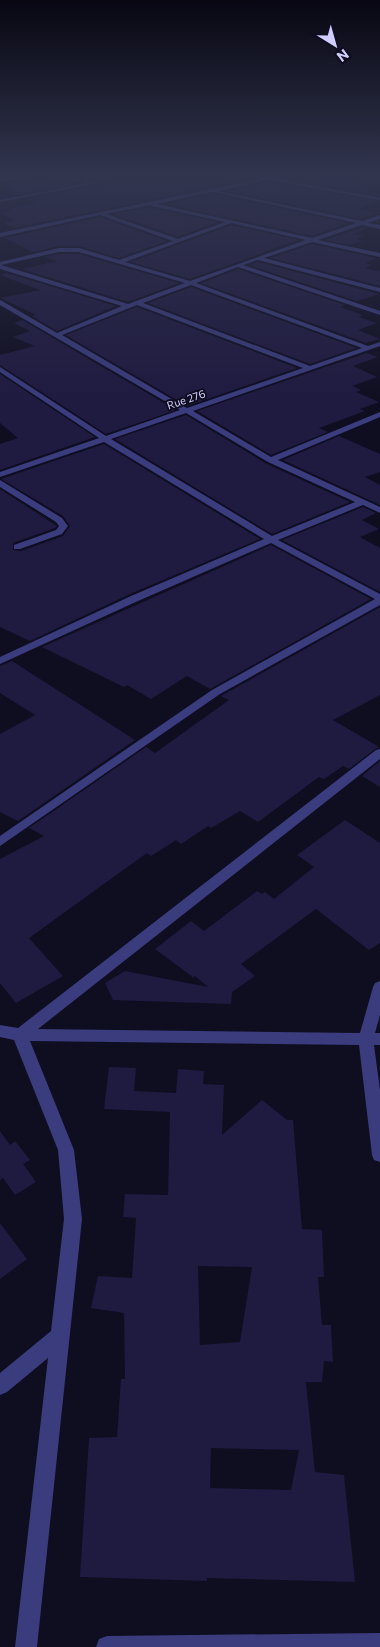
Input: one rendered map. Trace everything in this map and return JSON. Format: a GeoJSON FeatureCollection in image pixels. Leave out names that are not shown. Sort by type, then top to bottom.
{"type":"FeatureCollection","features":[{"type":"Feature","properties":{"kind":"street"},"geometry":{"type":"LineString","coordinates":[[0,266],[66,250]]}},
{"type":"Feature","properties":{"kind":"street"},"geometry":{"type":"LineString","coordinates":[[78,250],[191,282],[368,348]]}},
{"type":"Feature","properties":{"kind":"street"},"geometry":{"type":"LineString","coordinates":[[119,262],[154,250]]}},
{"type":"Feature","properties":{"kind":"street"},"geometry":{"type":"LineString","coordinates":[[57,335],[191,282],[282,250]]}},
{"type":"Feature","properties":{"kind":"street"},"geometry":{"type":"LineString","coordinates":[[357,250],[380,255]]}},
{"type":"Feature","properties":{"kind":"street"},"geometry":{"type":"LineString","coordinates":[[258,258],[380,290]]}},
{"type":"Feature","properties":{"kind":"street"},"geometry":{"type":"LineString","coordinates":[[0,266],[128,306]]}},
{"type":"Feature","properties":{"kind":"street"},"geometry":{"type":"LineString","coordinates":[[240,266],[380,313]]}},
{"type":"Feature","properties":{"kind":"street"},"geometry":{"type":"LineString","coordinates":[[309,289],[339,280]]}},
{"type":"Feature","properties":{"kind":"street"},"geometry":{"type":"LineString","coordinates":[[0,302],[271,460],[380,510]]}},
{"type":"Feature","properties":{"kind":"street"},"geometry":{"type":"LineString","coordinates":[[138,303],[309,368]]}},
{"type":"Feature","properties":{"kind":"street","name":"Rue 276"},"geometry":{"type":"LineString","coordinates":[[0,475],[380,344]]}},
{"type":"Feature","properties":{"kind":"street"},"geometry":{"type":"LineString","coordinates":[[0,369],[105,439],[270,539],[380,600]]}},
{"type":"Feature","properties":{"kind":"street"},"geometry":{"type":"LineString","coordinates":[[271,460],[380,414]]}},
{"type":"Feature","properties":{"kind":"street"},"geometry":{"type":"LineString","coordinates":[[0,483],[59,520],[64,526],[59,532],[17,547]]}},
{"type":"Feature","properties":{"kind":"street"},"geometry":{"type":"LineString","coordinates":[[0,661],[67,629],[270,539],[363,502]]}},
{"type":"Feature","properties":{"kind":"street"},"geometry":{"type":"LineString","coordinates":[[0,842],[216,692],[380,600]]}},
{"type":"Feature","properties":{"kind":"street"},"geometry":{"type":"LineString","coordinates":[[20,1035],[380,753]]}},
{"type":"Feature","properties":{"kind":"street"},"geometry":{"type":"LineString","coordinates":[[380,987],[373,1039],[380,1155]]}},
{"type":"Feature","properties":{"kind":"street"},"geometry":{"type":"LineString","coordinates":[[0,1031],[20,1035],[373,1039]]}},
{"type":"Feature","properties":{"kind":"street"},"geometry":{"type":"LineString","coordinates":[[20,1035],[66,1150],[74,1219],[26,1647]]}},
{"type":"Feature","properties":{"kind":"street"},"geometry":{"type":"LineString","coordinates":[[0,1385],[60,1336]]}},
{"type":"Feature","properties":{"kind":"street"},"geometry":{"type":"LineString","coordinates":[[107,1647],[380,1644]]}},
{"type":"Feature","properties":{"kind":"building"},"geometry":{"type":"Polygon","coordinates":[[[92,250],[142,250],[119,258],[92,250]]]}},
{"type":"Feature","properties":{"kind":"building"},"geometry":{"type":"Polygon","coordinates":[[[164,250],[271,250],[190,279],[131,262],[164,250]]]}},
{"type":"Feature","properties":{"kind":"building"},"geometry":{"type":"Polygon","coordinates":[[[295,250],[339,250],[376,258],[365,263],[372,265],[365,268],[380,272],[380,286],[271,258],[295,250]]]}},
{"type":"Feature","properties":{"kind":"building"},"geometry":{"type":"Polygon","coordinates":[[[59,254],[79,254],[179,283],[128,302],[22,269],[57,261],[44,257],[59,254]]]}},
{"type":"Feature","properties":{"kind":"building"},"geometry":{"type":"Polygon","coordinates":[[[258,262],[379,294],[357,301],[249,265],[258,262]]]}},
{"type":"Feature","properties":{"kind":"building"},"geometry":{"type":"Polygon","coordinates":[[[238,269],[345,305],[340,307],[363,315],[358,317],[377,323],[358,330],[380,339],[366,343],[201,283],[238,269]]]}},
{"type":"Feature","properties":{"kind":"building"},"geometry":{"type":"Polygon","coordinates":[[[7,273],[116,306],[57,331],[32,316],[36,315],[1,298],[40,290],[0,275],[7,273]]]}},
{"type":"Feature","properties":{"kind":"building"},"geometry":{"type":"Polygon","coordinates":[[[191,287],[356,348],[310,364],[148,303],[191,287]]]}},
{"type":"Feature","properties":{"kind":"building"},"geometry":{"type":"Polygon","coordinates":[[[137,307],[297,368],[187,406],[66,335],[137,307]]]}},
{"type":"Feature","properties":{"kind":"building"},"geometry":{"type":"Polygon","coordinates":[[[22,320],[176,410],[106,434],[0,365],[0,355],[35,346],[13,337],[30,331],[14,323],[22,320]]]}},
{"type":"Feature","properties":{"kind":"building"},"geometry":{"type":"Polygon","coordinates":[[[367,353],[378,357],[353,366],[377,377],[352,386],[361,390],[356,392],[379,402],[360,409],[365,411],[319,428],[328,432],[271,455],[197,411],[367,353]]]}},
{"type":"Feature","properties":{"kind":"building"},"geometry":{"type":"Polygon","coordinates":[[[0,374],[95,437],[0,470],[0,444],[18,438],[0,423],[0,374]]]}},
{"type":"Feature","properties":{"kind":"building"},"geometry":{"type":"Polygon","coordinates":[[[186,415],[267,464],[350,502],[272,534],[115,439],[186,415]]]}},
{"type":"Feature","properties":{"kind":"building"},"geometry":{"type":"Polygon","coordinates":[[[339,436],[380,454],[380,472],[365,477],[380,485],[380,505],[283,460],[339,436]]]}},
{"type":"Feature","properties":{"kind":"building"},"geometry":{"type":"Polygon","coordinates":[[[104,444],[260,539],[130,594],[30,641],[0,627],[0,489],[57,526],[13,543],[13,550],[21,551],[63,536],[70,526],[63,516],[1,479],[104,444]]]}},
{"type":"Feature","properties":{"kind":"building"},"geometry":{"type":"Polygon","coordinates":[[[363,507],[376,513],[362,520],[379,529],[360,537],[380,548],[380,592],[282,540],[363,507]]]}},
{"type":"Feature","properties":{"kind":"building"},"geometry":{"type":"Polygon","coordinates":[[[271,545],[371,599],[210,689],[187,676],[151,699],[127,685],[124,687],[42,647],[271,545]]]}},
{"type":"Feature","properties":{"kind":"building"},"geometry":{"type":"Polygon","coordinates":[[[380,607],[380,695],[333,720],[379,747],[349,769],[343,766],[324,779],[319,777],[258,822],[240,811],[211,828],[208,826],[181,844],[176,840],[151,856],[147,853],[29,938],[63,976],[16,1003],[0,983],[0,859],[44,836],[29,828],[146,747],[155,753],[229,700],[221,696],[380,607]]]}},
{"type":"Feature","properties":{"kind":"building"},"geometry":{"type":"Polygon","coordinates":[[[12,661],[135,740],[18,821],[0,812],[0,734],[35,715],[0,693],[0,666],[12,661]]]}},
{"type":"Feature","properties":{"kind":"building"},"geometry":{"type":"Polygon","coordinates":[[[380,761],[380,787],[362,776],[380,761]]]}},
{"type":"Feature","properties":{"kind":"building"},"geometry":{"type":"Polygon","coordinates":[[[345,820],[380,843],[380,943],[369,950],[316,909],[241,964],[255,976],[232,992],[231,1004],[113,1000],[105,983],[125,971],[208,987],[194,975],[194,978],[155,949],[191,921],[204,931],[257,891],[262,894],[265,892],[274,899],[314,867],[297,855],[345,820]]]}},
{"type":"Feature","properties":{"kind":"building"},"geometry":{"type":"Polygon","coordinates":[[[109,1067],[136,1068],[134,1091],[176,1093],[178,1069],[204,1071],[203,1084],[224,1085],[222,1135],[262,1100],[287,1120],[293,1120],[302,1229],[322,1230],[324,1277],[318,1277],[322,1325],[331,1325],[333,1362],[324,1361],[322,1382],[306,1382],[315,1472],[344,1475],[355,1582],[207,1578],[207,1581],[80,1577],[89,1438],[117,1437],[121,1379],[125,1379],[124,1313],[91,1308],[98,1276],[132,1278],[136,1218],[123,1217],[125,1194],[168,1195],[170,1112],[104,1109],[109,1067]],[[198,1266],[200,1345],[240,1342],[252,1267],[198,1266]],[[211,1448],[210,1488],[291,1490],[299,1450],[211,1448]]]}},
{"type":"Feature","properties":{"kind":"building"},"geometry":{"type":"Polygon","coordinates":[[[0,1131],[10,1145],[15,1141],[30,1160],[23,1164],[36,1182],[15,1195],[3,1178],[0,1180],[0,1131]]]}},
{"type":"Feature","properties":{"kind":"building"},"geometry":{"type":"Polygon","coordinates":[[[0,1223],[27,1259],[0,1279],[0,1223]]]}}]}
